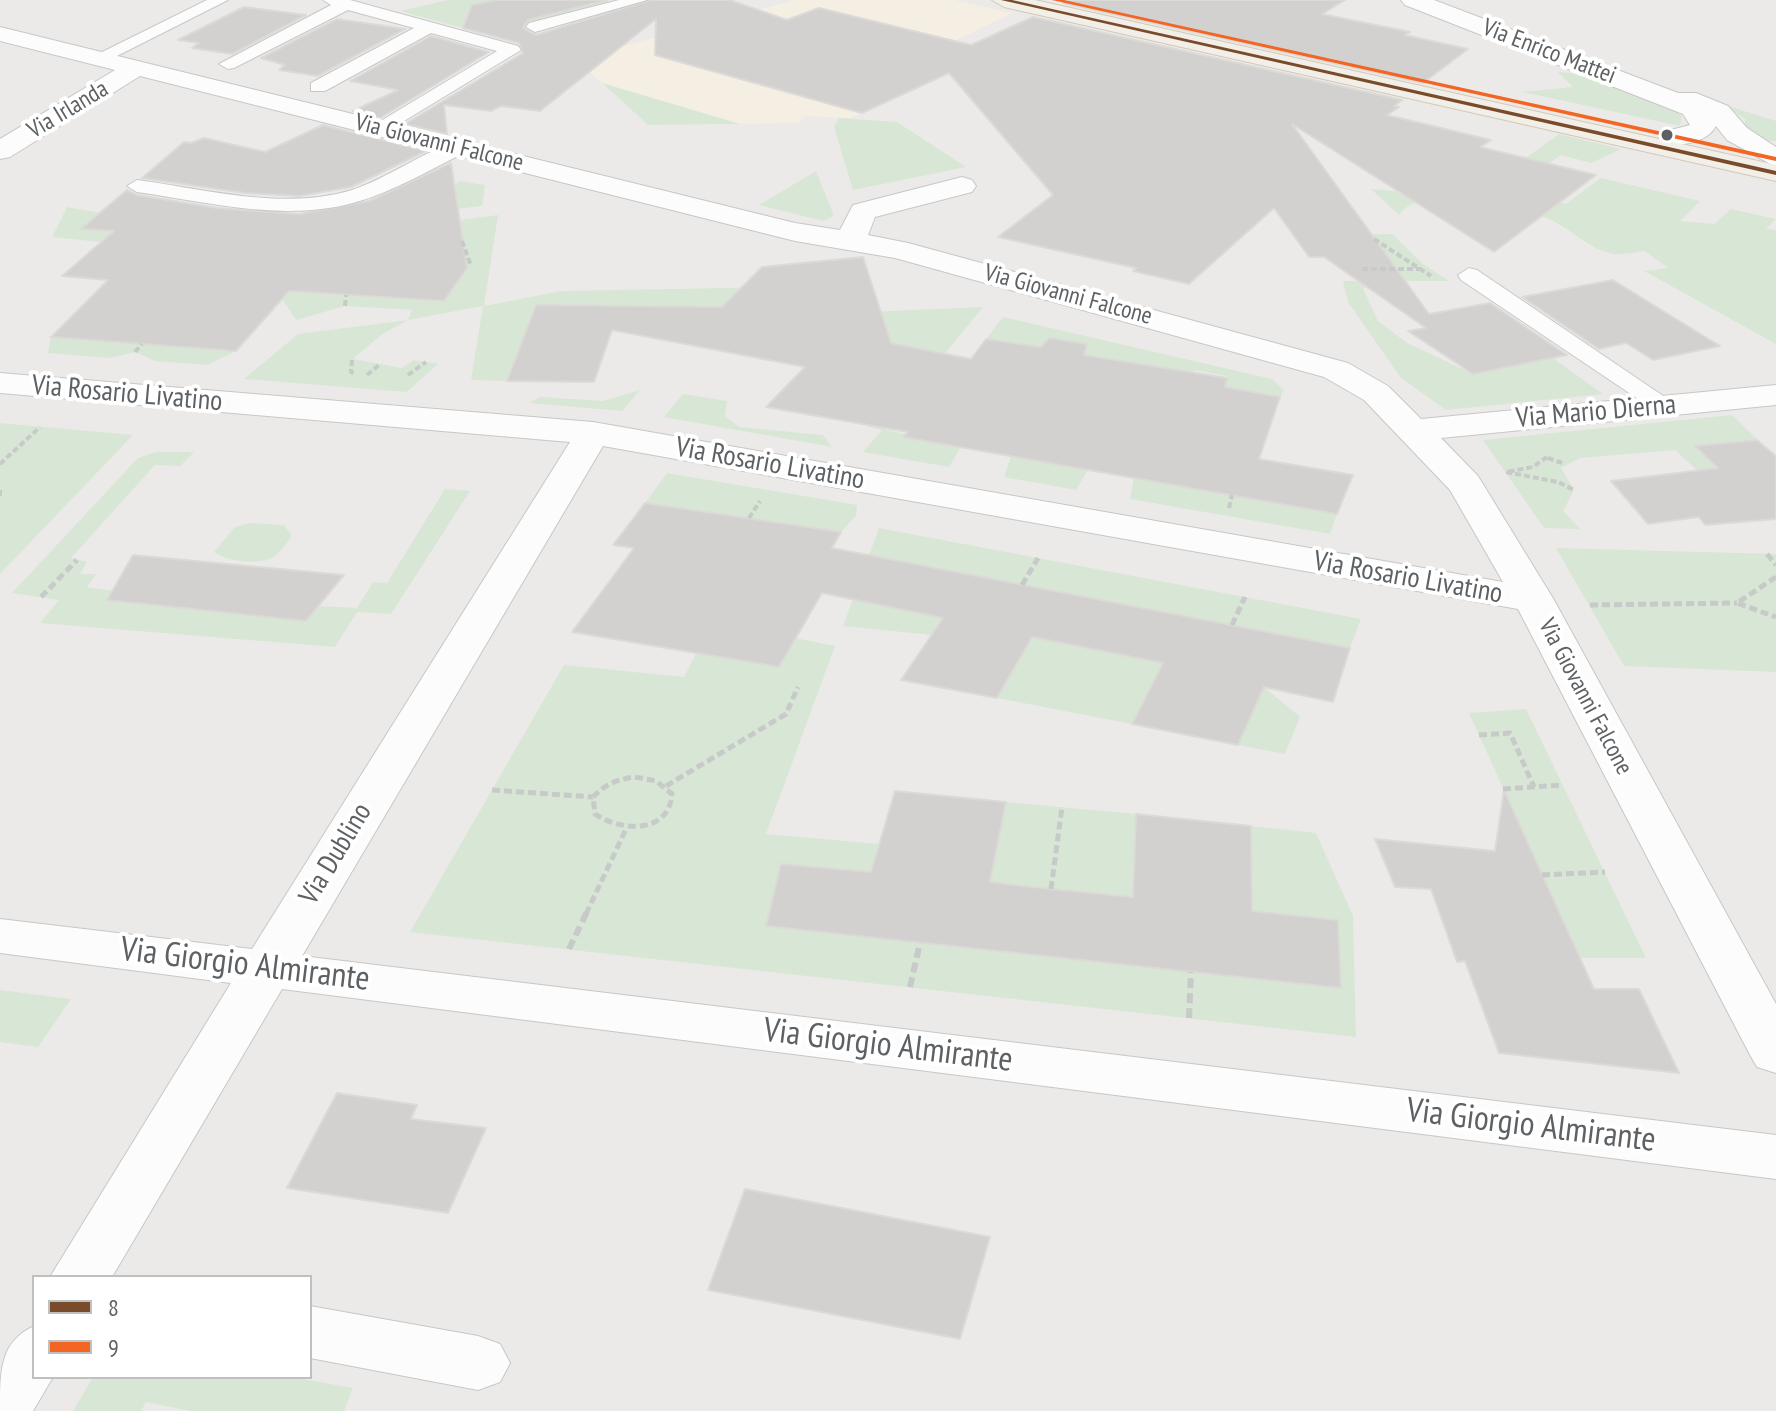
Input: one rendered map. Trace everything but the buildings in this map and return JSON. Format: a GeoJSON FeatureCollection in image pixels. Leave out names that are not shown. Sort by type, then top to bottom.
{"type":"FeatureCollection","features":[{"type":"Feature","properties":{"kind":"main road"},"geometry":{"type":"LineString","coordinates":[[1004,0],[1776,173]]}},
{"type":"Feature","properties":{"kind":"main road"},"geometry":{"type":"LineString","coordinates":[[1055,0],[1776,159]]}},
{"type":"Feature","properties":{"kind":"street","name":"Via Enrico Mattei"},"geometry":{"type":"LineString","coordinates":[[1413,0],[1639,87]]}},
{"type":"Feature","properties":{"kind":"street","name":"Via Giovanni Falcone"},"geometry":{"type":"LineString","coordinates":[[0,34],[795,232],[897,249],[1288,354],[1336,370],[1376,393],[1465,484],[1534,600],[1776,1053]]}},
{"type":"Feature","properties":{"kind":"street","name":"Via Irlanda"},"geometry":{"type":"LineString","coordinates":[[0,151],[136,68]]}},
{"type":"Feature","properties":{"kind":"street"},"geometry":{"type":"LineString","coordinates":[[1639,87],[1692,108],[1703,119],[1703,127],[1698,132],[1677,137]]}},
{"type":"Feature","properties":{"kind":"street"},"geometry":{"type":"LineString","coordinates":[[1639,87],[1680,96],[1719,112],[1737,134],[1776,159]]}},
{"type":"Feature","properties":{"kind":"street"},"geometry":{"type":"LineString","coordinates":[[850,241],[863,211],[962,186]]}},
{"type":"Feature","properties":{"kind":"street","name":"Via Rosario Livatino"},"geometry":{"type":"LineString","coordinates":[[0,383],[593,433],[1534,600]]}},
{"type":"Feature","properties":{"kind":"street","name":"Via Mario Dierna"},"geometry":{"type":"LineString","coordinates":[[1415,430],[1776,395]]}},
{"type":"Feature","properties":{"kind":"street","name":"Via Dublino"},"geometry":{"type":"LineString","coordinates":[[81,1275],[593,433]]}},
{"type":"Feature","properties":{"kind":"street","name":"Via Giorgio Almirante"},"geometry":{"type":"LineString","coordinates":[[0,936],[1776,1157]]}},
{"type":"Feature","properties":{"kind":"street"},"geometry":{"type":"LineString","coordinates":[[312,1332],[478,1363]]}},
{"type":"Feature","properties":{"kind":"street"},"geometry":{"type":"LineString","coordinates":[[0,1409],[32,1356]]}},
{"type":"Feature","properties":{"kind":"lane"},"geometry":{"type":"LineString","coordinates":[[97,59],[220,0]]}},
{"type":"Feature","properties":{"kind":"lane"},"geometry":{"type":"LineString","coordinates":[[535,27],[639,0]]}},
{"type":"Feature","properties":{"kind":"lane"},"geometry":{"type":"LineString","coordinates":[[228,64],[338,2],[512,50],[381,129]]}},
{"type":"Feature","properties":{"kind":"lane"},"geometry":{"type":"LineString","coordinates":[[172,3],[198,10]]}},
{"type":"Feature","properties":{"kind":"lane"},"geometry":{"type":"LineString","coordinates":[[318,87],[429,27]]}},
{"type":"Feature","properties":{"kind":"lane"},"geometry":{"type":"LineString","coordinates":[[137,186],[277,203],[328,201],[368,190],[459,148]]}},
{"type":"Feature","properties":{"kind":"lane"},"geometry":{"type":"LineString","coordinates":[[1469,275],[1665,406]]}},
{"type":"Feature","properties":{"kind":"path"},"geometry":{"type":"LineString","coordinates":[[1374,239],[1439,281]]}},
{"type":"Feature","properties":{"kind":"path"},"geometry":{"type":"LineString","coordinates":[[462,241],[471,266]]}},
{"type":"Feature","properties":{"kind":"path"},"geometry":{"type":"LineString","coordinates":[[1362,269],[1421,269]]}},
{"type":"Feature","properties":{"kind":"path"},"geometry":{"type":"LineString","coordinates":[[345,306],[346,295]]}},
{"type":"Feature","properties":{"kind":"path"},"geometry":{"type":"LineString","coordinates":[[135,352],[142,344]]}},
{"type":"Feature","properties":{"kind":"path"},"geometry":{"type":"LineString","coordinates":[[0,464],[40,427]]}},
{"type":"Feature","properties":{"kind":"path"},"geometry":{"type":"LineString","coordinates":[[1546,446],[1547,457]]}},
{"type":"Feature","properties":{"kind":"path"},"geometry":{"type":"LineString","coordinates":[[1547,457],[1565,464]]}},
{"type":"Feature","properties":{"kind":"path"},"geometry":{"type":"LineString","coordinates":[[1547,457],[1533,467],[1506,472],[1558,482],[1574,490]]}},
{"type":"Feature","properties":{"kind":"path"},"geometry":{"type":"LineString","coordinates":[[1767,554],[1776,565]]}},
{"type":"Feature","properties":{"kind":"path"},"geometry":{"type":"LineString","coordinates":[[1022,585],[1038,558]]}},
{"type":"Feature","properties":{"kind":"path"},"geometry":{"type":"LineString","coordinates":[[41,597],[77,560]]}},
{"type":"Feature","properties":{"kind":"path"},"geometry":{"type":"LineString","coordinates":[[1737,603],[1776,577]]}},
{"type":"Feature","properties":{"kind":"path"},"geometry":{"type":"LineString","coordinates":[[1232,625],[1245,597]]}},
{"type":"Feature","properties":{"kind":"path"},"geometry":{"type":"LineString","coordinates":[[1589,605],[1737,603],[1776,617]]}},
{"type":"Feature","properties":{"kind":"path"},"geometry":{"type":"LineString","coordinates":[[666,786],[786,714],[798,687]]}},
{"type":"Feature","properties":{"kind":"path"},"geometry":{"type":"LineString","coordinates":[[1479,735],[1510,733],[1534,787]]}},
{"type":"Feature","properties":{"kind":"path"},"geometry":{"type":"LineString","coordinates":[[644,777],[666,786],[672,794],[669,811],[653,823],[627,827],[599,819],[592,806],[593,797],[600,789],[621,779],[644,777]]}},
{"type":"Feature","properties":{"kind":"path"},"geometry":{"type":"LineString","coordinates":[[1503,789],[1562,785]]}},
{"type":"Feature","properties":{"kind":"path"},"geometry":{"type":"LineString","coordinates":[[492,790],[593,797]]}},
{"type":"Feature","properties":{"kind":"path"},"geometry":{"type":"LineString","coordinates":[[1051,889],[1062,807]]}},
{"type":"Feature","properties":{"kind":"path"},"geometry":{"type":"LineString","coordinates":[[569,949],[627,827]]}},
{"type":"Feature","properties":{"kind":"path"},"geometry":{"type":"LineString","coordinates":[[1542,875],[1605,872]]}},
{"type":"Feature","properties":{"kind":"path"},"geometry":{"type":"LineString","coordinates":[[910,987],[920,943]]}},
{"type":"Feature","properties":{"kind":"path"},"geometry":{"type":"LineString","coordinates":[[1189,1018],[1191,972]]}},
{"type":"Feature","properties":{"kind":"shaded area"},"geometry":{"type":"Polygon","coordinates":[[[795,0],[954,0],[1012,13],[937,50],[977,60],[850,118],[805,116],[798,123],[648,125],[575,59],[795,0]]]}},
{"type":"Feature","properties":{"kind":"green space"},"geometry":{"type":"Polygon","coordinates":[[[448,0],[503,0],[492,6],[483,2],[472,5],[469,13],[607,0],[613,3],[489,35],[400,11],[448,0]]]}},
{"type":"Feature","properties":{"kind":"green space"},"geometry":{"type":"Polygon","coordinates":[[[1558,72],[1572,73],[1669,107],[1682,116],[1680,126],[1523,92],[1573,87],[1558,72]]]}},
{"type":"Feature","properties":{"kind":"green space"},"geometry":{"type":"Polygon","coordinates":[[[602,83],[740,124],[648,125],[602,83]]]}},
{"type":"Feature","properties":{"kind":"green space"},"geometry":{"type":"Polygon","coordinates":[[[1725,105],[1776,121],[1776,141],[1768,141],[1745,127],[1745,119],[1725,105]]]}},
{"type":"Feature","properties":{"kind":"green space"},"geometry":{"type":"Polygon","coordinates":[[[839,118],[897,122],[966,167],[853,190],[834,127],[839,118]]]}},
{"type":"Feature","properties":{"kind":"green space"},"geometry":{"type":"Polygon","coordinates":[[[1559,134],[1621,149],[1591,163],[1561,155],[1512,189],[1566,204],[1601,178],[1700,201],[1680,221],[1714,224],[1731,209],[1776,219],[1766,229],[1776,230],[1776,344],[1644,271],[1668,268],[1645,251],[1605,252],[1547,218],[1513,207],[1469,199],[1427,200],[1410,205],[1399,215],[1371,189],[1470,198],[1559,134]]]}},
{"type":"Feature","properties":{"kind":"green space"},"geometry":{"type":"Polygon","coordinates":[[[816,171],[834,216],[823,221],[759,205],[816,171]]]}},
{"type":"Feature","properties":{"kind":"green space"},"geometry":{"type":"Polygon","coordinates":[[[459,181],[485,185],[482,206],[457,209],[454,187],[459,181]]]}},
{"type":"Feature","properties":{"kind":"green space"},"geometry":{"type":"Polygon","coordinates":[[[245,206],[278,208],[236,249],[498,215],[484,306],[561,291],[783,287],[841,313],[983,307],[883,429],[961,447],[949,467],[863,452],[882,430],[852,422],[917,348],[721,309],[537,305],[507,381],[471,380],[483,306],[408,320],[412,310],[345,306],[296,320],[277,291],[443,302],[459,279],[52,237],[67,207],[100,213],[83,229],[235,212],[245,206]]]}},
{"type":"Feature","properties":{"kind":"green space"},"geometry":{"type":"Polygon","coordinates":[[[1371,234],[1392,234],[1423,264],[1449,281],[1373,281],[1363,289],[1378,321],[1407,343],[1473,374],[1553,358],[1603,394],[1446,410],[1401,378],[1348,302],[1343,281],[1372,281],[1371,234]]]}},
{"type":"Feature","properties":{"kind":"green space"},"geometry":{"type":"Polygon","coordinates":[[[1003,317],[1272,379],[1284,390],[1280,397],[1225,387],[1227,376],[1194,370],[1188,381],[1084,355],[986,339],[1003,317]]]}},
{"type":"Feature","properties":{"kind":"green space"},"geometry":{"type":"Polygon","coordinates":[[[408,320],[381,335],[353,359],[402,368],[414,360],[438,364],[407,392],[244,379],[298,334],[408,320]]]}},
{"type":"Feature","properties":{"kind":"green space"},"geometry":{"type":"Polygon","coordinates":[[[51,337],[236,351],[207,365],[155,361],[135,352],[110,358],[48,353],[51,337]]]}},
{"type":"Feature","properties":{"kind":"green space"},"geometry":{"type":"Polygon","coordinates":[[[640,390],[622,411],[529,403],[540,397],[603,401],[640,390]]]}},
{"type":"Feature","properties":{"kind":"green space"},"geometry":{"type":"Polygon","coordinates":[[[683,394],[727,401],[725,416],[739,427],[823,435],[832,447],[664,417],[683,394]]]}},
{"type":"Feature","properties":{"kind":"green space"},"geometry":{"type":"Polygon","coordinates":[[[1732,415],[1757,439],[1696,446],[1731,479],[1709,481],[1675,450],[1580,458],[1561,468],[1574,490],[1563,511],[1580,529],[1544,528],[1483,440],[1732,415]]]}},
{"type":"Feature","properties":{"kind":"green space"},"geometry":{"type":"Polygon","coordinates":[[[0,423],[133,435],[0,574],[0,423]]]}},
{"type":"Feature","properties":{"kind":"green space"},"geometry":{"type":"Polygon","coordinates":[[[156,452],[194,452],[180,466],[155,465],[71,558],[87,562],[80,574],[96,574],[87,587],[113,591],[108,600],[306,620],[318,606],[357,608],[373,582],[387,583],[445,489],[470,491],[391,614],[357,612],[335,647],[40,623],[59,600],[12,593],[138,458],[156,452]]]}},
{"type":"Feature","properties":{"kind":"green space"},"geometry":{"type":"Polygon","coordinates":[[[1011,456],[1088,470],[1076,490],[1004,477],[1011,456]]]}},
{"type":"Feature","properties":{"kind":"green space"},"geometry":{"type":"Polygon","coordinates":[[[667,473],[857,505],[856,516],[841,532],[645,503],[667,473]]]}},
{"type":"Feature","properties":{"kind":"green space"},"geometry":{"type":"Polygon","coordinates":[[[1134,478],[1337,514],[1330,534],[1130,499],[1134,478]]]}},
{"type":"Feature","properties":{"kind":"green space"},"geometry":{"type":"Polygon","coordinates":[[[250,523],[284,525],[292,536],[278,554],[261,561],[235,560],[214,552],[235,527],[250,523]]]}},
{"type":"Feature","properties":{"kind":"green space"},"geometry":{"type":"Polygon","coordinates":[[[879,528],[1361,619],[1350,648],[905,562],[875,604],[943,618],[932,635],[843,626],[879,528]]]}},
{"type":"Feature","properties":{"kind":"green space"},"geometry":{"type":"Polygon","coordinates":[[[1556,548],[1776,554],[1776,672],[1624,666],[1556,548]]]}},
{"type":"Feature","properties":{"kind":"green space"},"geometry":{"type":"Polygon","coordinates":[[[1032,637],[1163,663],[1132,724],[997,698],[1032,637]]]}},
{"type":"Feature","properties":{"kind":"green space"},"geometry":{"type":"Polygon","coordinates":[[[795,638],[835,646],[766,834],[879,844],[871,872],[781,864],[766,926],[1340,988],[1338,920],[1252,911],[1251,826],[1316,833],[1353,916],[1356,1037],[410,932],[564,665],[684,677],[696,653],[779,667],[795,638]]]}},
{"type":"Feature","properties":{"kind":"green space"},"geometry":{"type":"Polygon","coordinates":[[[1264,687],[1300,717],[1285,754],[1238,745],[1264,687]]]}},
{"type":"Feature","properties":{"kind":"green space"},"geometry":{"type":"Polygon","coordinates":[[[1526,709],[1646,958],[1580,958],[1469,713],[1526,709]]]}},
{"type":"Feature","properties":{"kind":"green space"},"geometry":{"type":"Polygon","coordinates":[[[1006,802],[1136,814],[1133,897],[990,882],[1006,802]]]}},
{"type":"Feature","properties":{"kind":"green space"},"geometry":{"type":"Polygon","coordinates":[[[0,990],[71,999],[38,1047],[0,1042],[0,990]]]}},
{"type":"Feature","properties":{"kind":"green space"},"geometry":{"type":"Polygon","coordinates":[[[92,1379],[303,1379],[353,1388],[344,1411],[190,1411],[146,1402],[141,1411],[73,1411],[92,1379]]]}},
{"type":"Feature","properties":{"kind":"transit line","name":"8"},"geometry":{"type":"LineString","coordinates":[[1004,0],[1776,173]]}},
{"type":"Feature","properties":{"kind":"transit line","name":"9"},"geometry":{"type":"LineString","coordinates":[[1055,0],[1776,159]]}}]}
